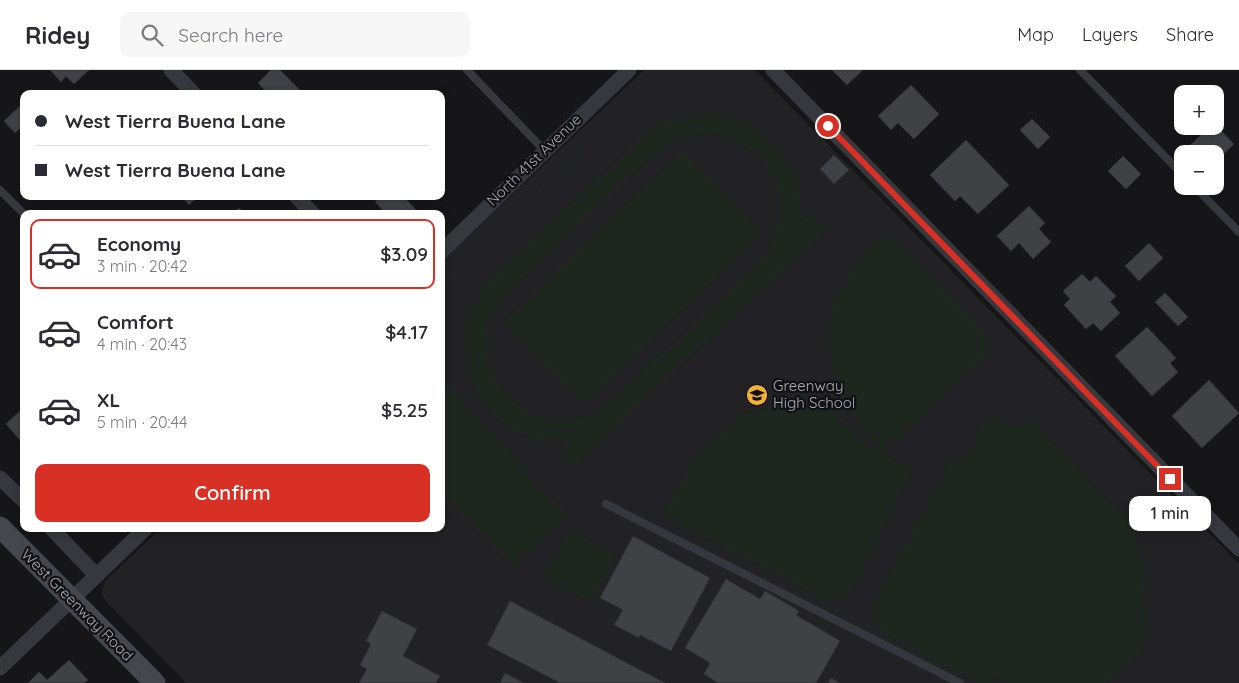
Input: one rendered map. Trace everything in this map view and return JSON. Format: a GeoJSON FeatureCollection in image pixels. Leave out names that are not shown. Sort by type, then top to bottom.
{"type":"FeatureCollection","features":[{"type":"Feature","properties":{"kind":"main road","name":"West Greenway Road"},"geometry":{"type":"LineString","coordinates":[[0,527],[155,683]]}},
{"type":"Feature","properties":{"kind":"street"},"geometry":{"type":"LineString","coordinates":[[171,70],[190,90]]}},
{"type":"Feature","properties":{"kind":"street","name":"North 41st Avenue"},"geometry":{"type":"LineString","coordinates":[[445,248],[544,150],[629,70]]}},
{"type":"Feature","properties":{"kind":"street"},"geometry":{"type":"LineString","coordinates":[[773,70],[1239,549]]}},
{"type":"Feature","properties":{"kind":"street"},"geometry":{"type":"LineString","coordinates":[[300,200],[309,210]]}},
{"type":"Feature","properties":{"kind":"street"},"geometry":{"type":"LineString","coordinates":[[0,478],[20,496]]}},
{"type":"Feature","properties":{"kind":"street"},"geometry":{"type":"LineString","coordinates":[[55,532],[96,575]]}},
{"type":"Feature","properties":{"kind":"street"},"geometry":{"type":"LineString","coordinates":[[0,668],[142,532]]}},
{"type":"Feature","properties":{"kind":"lane"},"geometry":{"type":"LineString","coordinates":[[467,70],[544,150]]}},
{"type":"Feature","properties":{"kind":"lane"},"geometry":{"type":"LineString","coordinates":[[1080,70],[1174,166]]}},
{"type":"Feature","properties":{"kind":"lane"},"geometry":{"type":"LineString","coordinates":[[0,190],[20,210]]}},
{"type":"Feature","properties":{"kind":"lane"},"geometry":{"type":"LineString","coordinates":[[1203,195],[1239,232]]}},
{"type":"Feature","properties":{"kind":"lane"},"geometry":{"type":"LineString","coordinates":[[606,504],[960,683]]}},
{"type":"Feature","properties":{"kind":"shaded area","name":"Greenway High School"},"geometry":{"type":"Polygon","coordinates":[[[644,70],[755,70],[1239,564],[1239,683],[186,683],[101,594],[105,581],[157,532],[445,532],[445,258],[644,70]]]}},
{"type":"Feature","properties":{"kind":"shaded area"},"geometry":{"type":"Polygon","coordinates":[[[706,113],[726,117],[745,124],[762,134],[777,148],[788,164],[796,182],[800,202],[800,223],[812,213],[827,228],[572,469],[557,453],[568,442],[529,437],[506,426],[488,409],[475,389],[468,367],[466,343],[470,319],[479,296],[494,276],[641,137],[664,123],[680,117],[706,113]],[[707,134],[680,138],[661,148],[510,290],[492,316],[486,342],[490,368],[503,390],[522,408],[547,418],[575,418],[605,407],[756,265],[770,245],[778,224],[780,203],[775,183],[765,165],[750,150],[731,140],[707,134]]]}},
{"type":"Feature","properties":{"kind":"shaded area"},"geometry":{"type":"Polygon","coordinates":[[[581,149],[583,151],[452,276],[451,274],[581,149]]]}},
{"type":"Feature","properties":{"kind":"shaded area"},"geometry":{"type":"Polygon","coordinates":[[[684,150],[762,234],[583,404],[503,321],[684,150]]]}},
{"type":"Feature","properties":{"kind":"shaded area"},"geometry":{"type":"Polygon","coordinates":[[[887,234],[987,336],[988,352],[883,452],[864,433],[850,411],[836,380],[826,336],[835,298],[861,257],[887,234]]]}},
{"type":"Feature","properties":{"kind":"shaded area"},"geometry":{"type":"Polygon","coordinates":[[[445,385],[568,513],[512,568],[445,499],[445,385]]]}},
{"type":"Feature","properties":{"kind":"shaded area"},"geometry":{"type":"Polygon","coordinates":[[[798,399],[825,401],[876,451],[912,469],[850,594],[828,601],[663,515],[700,451],[747,413],[798,399]]]}},
{"type":"Feature","properties":{"kind":"shaded area"},"geometry":{"type":"Polygon","coordinates":[[[990,412],[1004,425],[1032,422],[1133,527],[1140,555],[1147,620],[1139,652],[1105,683],[1008,683],[998,678],[989,683],[981,683],[888,635],[880,627],[873,606],[951,460],[966,458],[990,412]]]}},
{"type":"Feature","properties":{"kind":"shaded area"},"geometry":{"type":"Polygon","coordinates":[[[569,529],[617,555],[591,603],[543,577],[569,529]]]}},
{"type":"Feature","properties":{"kind":"building"},"geometry":{"type":"Polygon","coordinates":[[[50,70],[89,70],[74,84],[66,76],[61,82],[50,70]]]}},
{"type":"Feature","properties":{"kind":"building"},"geometry":{"type":"Polygon","coordinates":[[[271,70],[280,70],[300,90],[264,90],[258,83],[271,70]]]}},
{"type":"Feature","properties":{"kind":"building"},"geometry":{"type":"Polygon","coordinates":[[[832,70],[863,70],[847,85],[832,70]]]}},
{"type":"Feature","properties":{"kind":"building"},"geometry":{"type":"Polygon","coordinates":[[[911,85],[939,114],[914,139],[898,123],[891,130],[878,116],[911,85]]]}},
{"type":"Feature","properties":{"kind":"building"},"geometry":{"type":"Polygon","coordinates":[[[20,106],[20,128],[15,133],[4,121],[20,106]]]}},
{"type":"Feature","properties":{"kind":"building"},"geometry":{"type":"Polygon","coordinates":[[[1032,119],[1050,137],[1038,149],[1020,130],[1032,119]]]}},
{"type":"Feature","properties":{"kind":"building"},"geometry":{"type":"Polygon","coordinates":[[[1224,133],[1234,144],[1224,153],[1224,145],[1190,145],[1201,135],[1224,135],[1224,133]]]}},
{"type":"Feature","properties":{"kind":"building"},"geometry":{"type":"Polygon","coordinates":[[[966,140],[1009,185],[978,214],[960,196],[955,201],[930,175],[966,140]]]}},
{"type":"Feature","properties":{"kind":"building"},"geometry":{"type":"Polygon","coordinates":[[[834,155],[849,170],[834,184],[820,169],[834,155]]]}},
{"type":"Feature","properties":{"kind":"building"},"geometry":{"type":"Polygon","coordinates":[[[1123,156],[1141,174],[1126,189],[1108,171],[1123,156]]]}},
{"type":"Feature","properties":{"kind":"building"},"geometry":{"type":"Polygon","coordinates":[[[185,200],[194,200],[189,205],[185,200]]]}},
{"type":"Feature","properties":{"kind":"building"},"geometry":{"type":"Polygon","coordinates":[[[377,200],[407,200],[416,210],[382,210],[375,202],[377,200]]]}},
{"type":"Feature","properties":{"kind":"building"},"geometry":{"type":"Polygon","coordinates":[[[1029,206],[1045,223],[1039,229],[1051,242],[1033,259],[1019,243],[1011,251],[997,236],[1029,206]]]}},
{"type":"Feature","properties":{"kind":"building"},"geometry":{"type":"Polygon","coordinates":[[[1149,243],[1163,258],[1139,281],[1125,266],[1149,243]]]}},
{"type":"Feature","properties":{"kind":"building"},"geometry":{"type":"Polygon","coordinates":[[[1082,274],[1090,282],[1096,276],[1116,296],[1110,302],[1120,313],[1101,331],[1093,323],[1086,329],[1064,305],[1070,299],[1063,291],[1082,274]]]}},
{"type":"Feature","properties":{"kind":"building"},"geometry":{"type":"Polygon","coordinates":[[[1165,293],[1188,317],[1178,326],[1155,302],[1165,293]]]}},
{"type":"Feature","properties":{"kind":"building"},"geometry":{"type":"Polygon","coordinates":[[[1147,327],[1176,358],[1170,363],[1178,372],[1152,396],[1115,356],[1147,327]]]}},
{"type":"Feature","properties":{"kind":"building"},"geometry":{"type":"Polygon","coordinates":[[[1209,380],[1239,413],[1202,448],[1172,416],[1209,380]]]}},
{"type":"Feature","properties":{"kind":"building"},"geometry":{"type":"Polygon","coordinates":[[[20,411],[20,440],[6,424],[20,411]]]}},
{"type":"Feature","properties":{"kind":"building"},"geometry":{"type":"Polygon","coordinates":[[[633,536],[710,578],[671,651],[640,635],[639,638],[614,625],[623,610],[600,598],[633,536]]]}},
{"type":"Feature","properties":{"kind":"building"},"geometry":{"type":"Polygon","coordinates":[[[726,579],[760,599],[765,591],[799,611],[796,615],[840,641],[816,683],[718,683],[704,674],[710,663],[685,648],[726,579]]]}},
{"type":"Feature","properties":{"kind":"building"},"geometry":{"type":"Polygon","coordinates":[[[510,601],[665,683],[560,683],[487,645],[510,601]]]}},
{"type":"Feature","properties":{"kind":"building"},"geometry":{"type":"Polygon","coordinates":[[[382,611],[417,629],[403,656],[440,676],[436,683],[359,683],[367,669],[360,665],[371,644],[366,641],[382,611]]]}},
{"type":"Feature","properties":{"kind":"building"},"geometry":{"type":"Polygon","coordinates":[[[69,660],[88,680],[84,683],[28,683],[39,672],[47,680],[69,660]]]}},
{"type":"Feature","properties":{"kind":"building"},"geometry":{"type":"Polygon","coordinates":[[[505,673],[524,683],[500,683],[505,673]]]}},
{"type":"Feature","properties":{"kind":"building"},"geometry":{"type":"Polygon","coordinates":[[[831,678],[840,683],[828,683],[831,678]]]}},
{"type":"Feature","properties":{"kind":"place","name":"Greenway High School"},"geometry":{"type":"Point","coordinates":[757,395]}},
{"type":"Feature","properties":{"kind":"route"},"geometry":{"type":"LineString","coordinates":[[828,126],[1170,479]]}}]}
